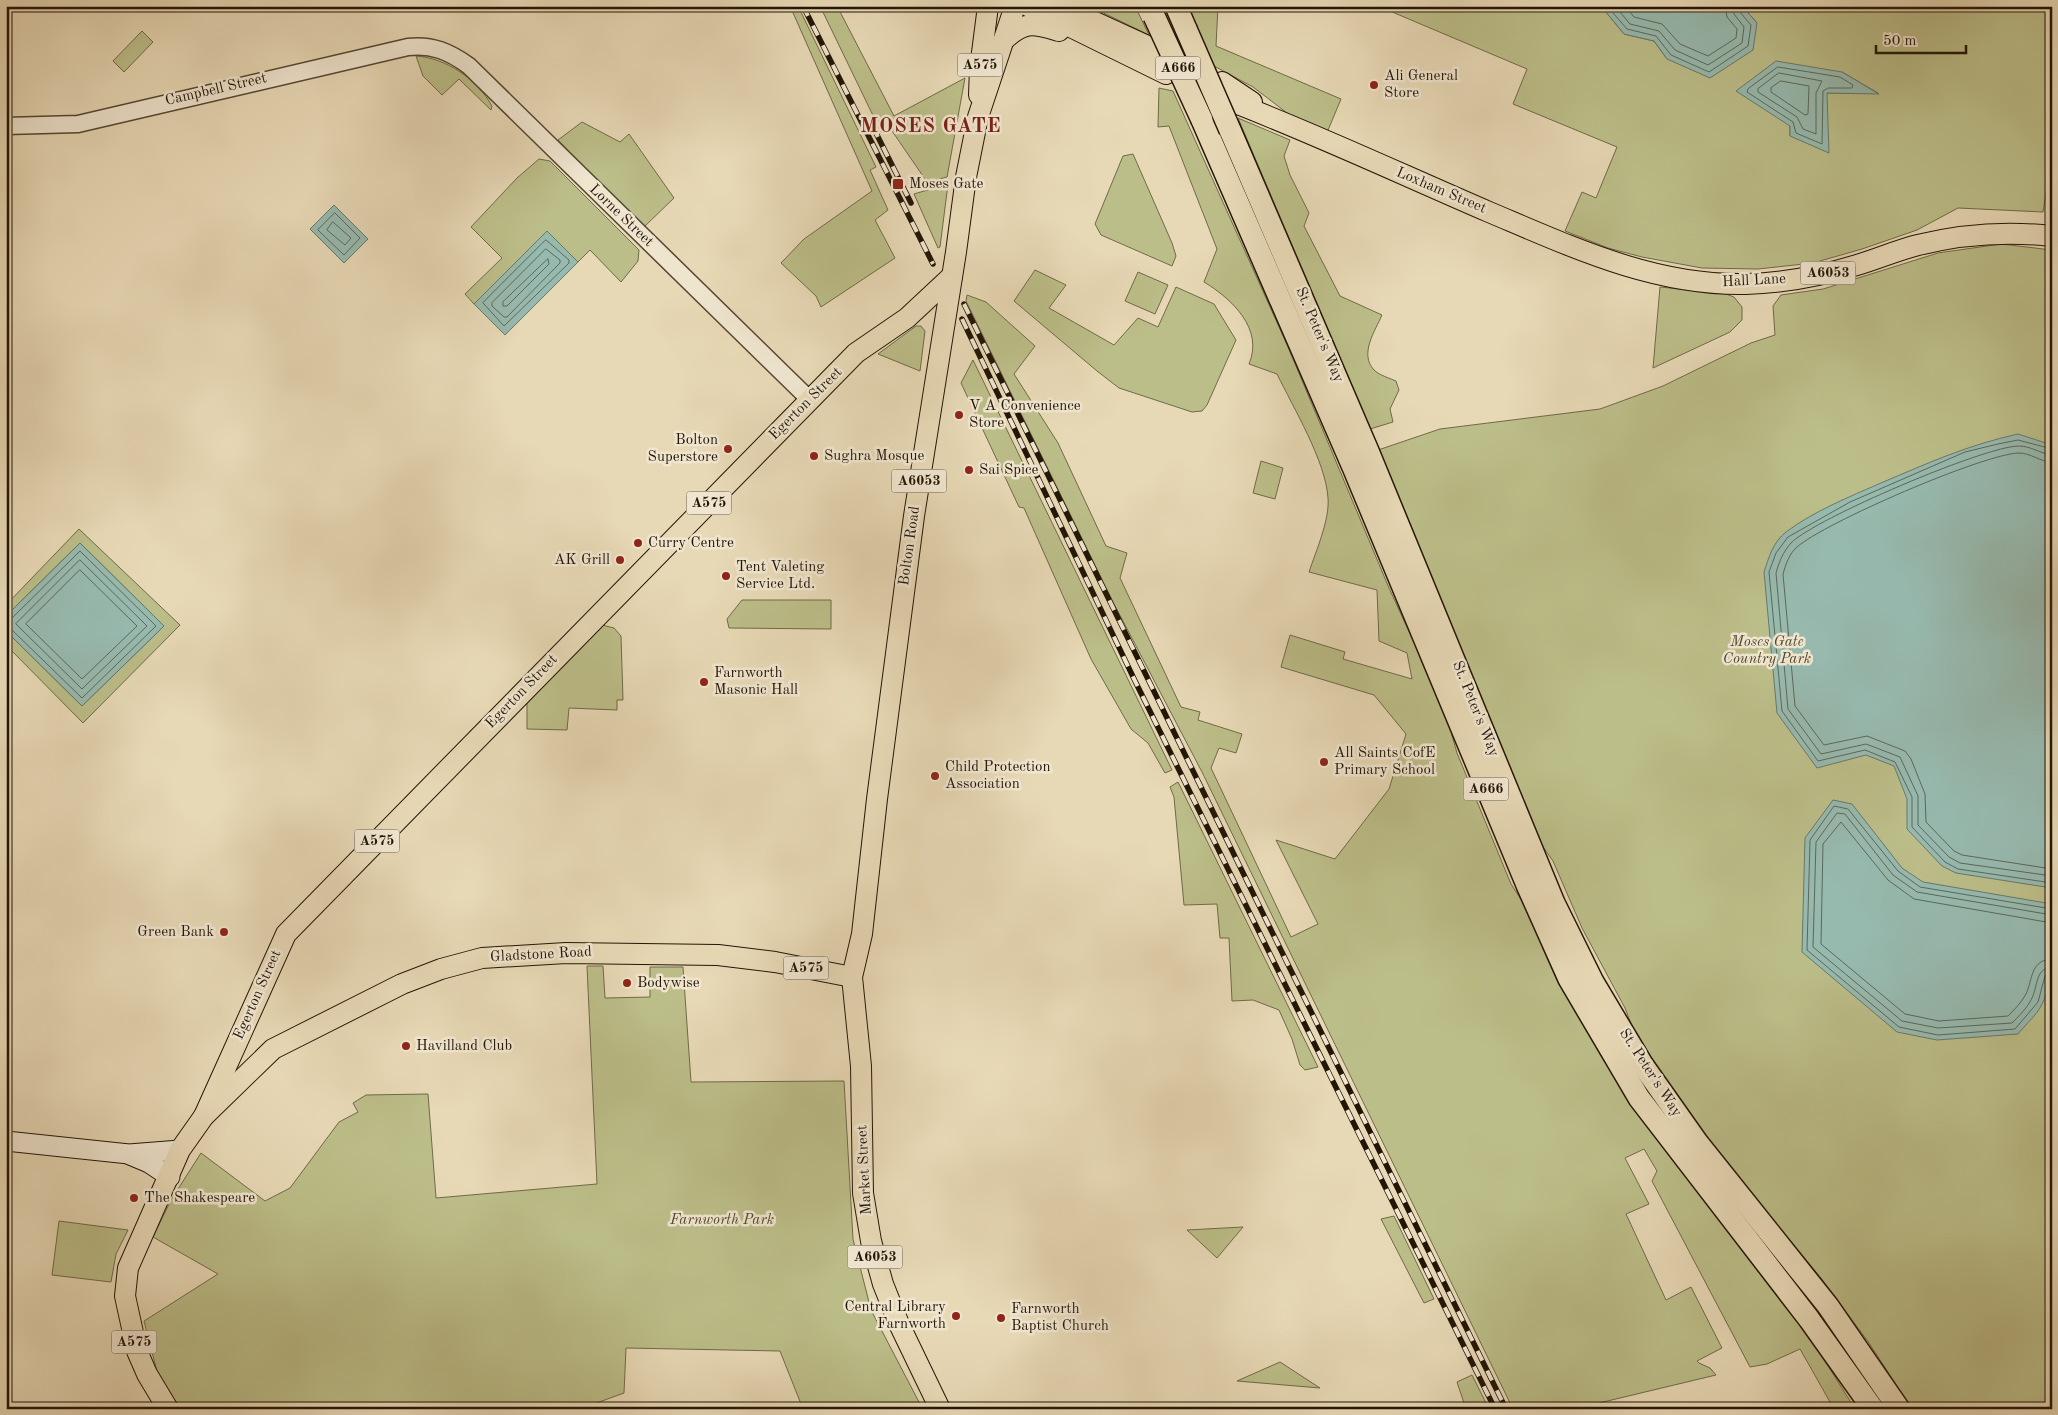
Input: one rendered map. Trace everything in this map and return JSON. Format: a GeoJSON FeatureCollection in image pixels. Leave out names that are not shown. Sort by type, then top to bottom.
{"type":"FeatureCollection","features":[{"type":"Feature","properties":{"kind":"highway","name":"St. Peter's Way"},"geometry":{"type":"LineString","coordinates":[[1176,6],[1364,442],[1554,904],[1593,982],[1642,1064],[1697,1142],[1828,1306],[1894,1400]]}},
{"type":"Feature","properties":{"kind":"highway","name":"St. Peter's Way"},"geometry":{"type":"LineString","coordinates":[[1152,11],[1202,120],[1346,450],[1500,822],[1569,979],[1639,1098],[1809,1319],[1871,1405]]}},
{"type":"Feature","properties":{"kind":"main road","name":"A575"},"geometry":{"type":"LineString","coordinates":[[978,117],[980,68],[988,6]]}},
{"type":"Feature","properties":{"kind":"main road","name":"A575"},"geometry":{"type":"LineString","coordinates":[[978,117],[1015,6]]}},
{"type":"Feature","properties":{"kind":"main road"},"geometry":{"type":"LineString","coordinates":[[1028,6],[1166,74]]}},
{"type":"Feature","properties":{"kind":"main road"},"geometry":{"type":"LineString","coordinates":[[1060,6],[1154,49]]}},
{"type":"Feature","properties":{"kind":"main road"},"geometry":{"type":"LineString","coordinates":[[1004,40],[1015,29],[1030,24],[1102,43]]}},
{"type":"Feature","properties":{"kind":"main road","name":"Loxham Street"},"geometry":{"type":"LineString","coordinates":[[1222,82],[1280,121]]}},
{"type":"Feature","properties":{"kind":"main road","name":"Loxham Street"},"geometry":{"type":"LineString","coordinates":[[1230,101],[1603,259]]}},
{"type":"Feature","properties":{"kind":"main road","name":"Bolton Road"},"geometry":{"type":"LineString","coordinates":[[852,977],[862,934],[894,662],[943,325],[966,178],[978,117]]}},
{"type":"Feature","properties":{"kind":"main road","name":"Hall Lane"},"geometry":{"type":"LineString","coordinates":[[1603,259],[1675,279],[1710,283],[1746,284],[1782,281],[1834,272],[1918,245],[1951,238],[2000,233],[2052,236]]}},
{"type":"Feature","properties":{"kind":"main road","name":"Egerton Street"},"geometry":{"type":"LineString","coordinates":[[204,1116],[286,934],[860,350],[907,318],[952,276]]}},
{"type":"Feature","properties":{"kind":"main road"},"geometry":{"type":"LineString","coordinates":[[907,318],[928,316],[943,325]]}},
{"type":"Feature","properties":{"kind":"main road","name":"Gladstone Road"},"geometry":{"type":"LineString","coordinates":[[204,1116],[254,1065],[273,1050],[402,984],[441,969],[482,958],[573,953],[718,955],[775,962],[852,977]]}},
{"type":"Feature","properties":{"kind":"main road","name":"Market Street"},"geometry":{"type":"LineString","coordinates":[[852,977],[861,1066],[863,1192],[871,1241],[883,1284],[899,1324],[940,1409]]}},
{"type":"Feature","properties":{"kind":"main road","name":"Gladstone Road"},"geometry":{"type":"LineString","coordinates":[[170,1176],[191,1156],[240,1088],[254,1065]]}},
{"type":"Feature","properties":{"kind":"main road","name":"A575"},"geometry":{"type":"LineString","coordinates":[[168,1409],[146,1374],[137,1351],[125,1296],[128,1268],[180,1150],[204,1116]]}},
{"type":"Feature","properties":{"kind":"main road"},"geometry":{"type":"LineString","coordinates":[[6,1141],[129,1154],[180,1150]]}},
{"type":"Feature","properties":{"kind":"main road"},"geometry":{"type":"LineString","coordinates":[[129,1154],[150,1163],[170,1176]]}},
{"type":"Feature","properties":{"kind":"street","name":"Campbell Street"},"geometry":{"type":"LineString","coordinates":[[6,126],[78,124],[364,57],[425,45]]}},
{"type":"Feature","properties":{"kind":"street","name":"Lorne Street"},"geometry":{"type":"LineString","coordinates":[[425,45],[454,56],[469,66],[810,400]]}},
{"type":"Feature","properties":{"kind":"green space"},"geometry":{"type":"Polygon","coordinates":[[[790,6],[798,6],[876,167],[870,170],[888,210],[875,220],[895,258],[821,307],[816,296],[781,263],[804,239],[872,191],[790,6]]]}},
{"type":"Feature","properties":{"kind":"green space"},"geometry":{"type":"Polygon","coordinates":[[[820,6],[837,6],[894,116],[965,78],[947,177],[927,182],[890,128],[881,132],[820,6]]]}},
{"type":"Feature","properties":{"kind":"green space"},"geometry":{"type":"Polygon","coordinates":[[[1089,6],[1135,6],[1149,35],[1089,6]]]}},
{"type":"Feature","properties":{"kind":"green space"},"geometry":{"type":"Polygon","coordinates":[[[1188,6],[1218,6],[1216,46],[1341,99],[1326,135],[1291,116],[1253,87],[1214,66],[1188,6]]]}},
{"type":"Feature","properties":{"kind":"green space"},"geometry":{"type":"Polygon","coordinates":[[[1378,6],[1601,6],[1624,34],[1654,41],[1667,59],[1757,23],[1742,6],[2052,6],[2052,157],[2043,212],[1958,208],[1917,230],[1862,249],[1813,263],[1758,269],[1702,268],[1642,257],[1608,248],[1565,231],[1582,192],[1596,198],[1617,147],[1513,104],[1527,69],[1378,6]],[[1842,72],[1790,126],[1790,136],[1827,93],[1878,93],[1842,72]]]}},
{"type":"Feature","properties":{"kind":"green space"},"geometry":{"type":"Polygon","coordinates":[[[142,31],[153,42],[124,72],[113,61],[142,31]]]}},
{"type":"Feature","properties":{"kind":"green space"},"geometry":{"type":"Polygon","coordinates":[[[416,56],[438,61],[460,72],[486,96],[492,106],[491,110],[459,79],[442,95],[423,76],[416,56]]]}},
{"type":"Feature","properties":{"kind":"green space"},"geometry":{"type":"Polygon","coordinates":[[[1159,88],[1173,91],[1288,347],[1389,588],[1434,686],[1447,718],[1457,753],[1511,884],[1527,909],[1542,945],[1568,997],[1599,1051],[1633,1103],[1815,1345],[1855,1409],[1834,1409],[1800,1349],[1767,1364],[1750,1367],[1652,1181],[1657,1171],[1644,1149],[1625,1158],[1649,1204],[1626,1214],[1666,1300],[1691,1287],[1722,1348],[1697,1361],[1710,1368],[1716,1375],[1574,1409],[1513,1409],[1202,772],[1113,602],[966,301],[967,295],[986,302],[1035,346],[1014,374],[1058,443],[1106,546],[1127,553],[1120,578],[1181,707],[1200,712],[1198,720],[1242,734],[1236,753],[1219,748],[1211,768],[1291,937],[1318,924],[1276,840],[1335,859],[1389,789],[1406,734],[1374,695],[1281,667],[1290,635],[1345,652],[1343,659],[1412,679],[1407,653],[1379,641],[1377,590],[1309,572],[1327,515],[1328,498],[1326,484],[1308,435],[1277,374],[1249,364],[1253,351],[1252,339],[1249,327],[1243,316],[1225,297],[1204,282],[1217,249],[1169,126],[1158,127],[1159,88]]]}},
{"type":"Feature","properties":{"kind":"green space"},"geometry":{"type":"Polygon","coordinates":[[[1238,118],[1290,140],[1284,156],[1290,175],[1309,213],[1304,226],[1340,296],[1382,315],[1372,335],[1368,357],[1374,370],[1396,381],[1399,390],[1390,409],[1393,422],[1370,429],[1238,118]]]}},
{"type":"Feature","properties":{"kind":"green space"},"geometry":{"type":"Polygon","coordinates":[[[582,122],[620,142],[629,134],[674,198],[644,227],[558,140],[582,122]]]}},
{"type":"Feature","properties":{"kind":"green space"},"geometry":{"type":"Polygon","coordinates":[[[1133,154],[1172,243],[1176,256],[1172,266],[1101,235],[1095,224],[1123,156],[1133,154]]]}},
{"type":"Feature","properties":{"kind":"green space"},"geometry":{"type":"Polygon","coordinates":[[[539,159],[550,161],[639,250],[638,261],[621,282],[590,250],[578,262],[547,232],[474,304],[465,294],[502,258],[471,227],[517,178],[539,159]]]}},
{"type":"Feature","properties":{"kind":"green space"},"geometry":{"type":"Polygon","coordinates":[[[948,184],[940,247],[938,248],[914,194],[948,184]]]}},
{"type":"Feature","properties":{"kind":"green space","name":"Moses Gate Country Park"},"geometry":{"type":"Polygon","coordinates":[[[2001,244],[2052,250],[2052,1409],[1912,1409],[1869,1343],[1821,1278],[1726,1163],[1639,1044],[1625,1008],[1582,928],[1553,861],[1536,837],[1378,450],[1440,429],[1600,409],[1663,386],[1751,343],[1775,335],[1773,306],[1781,295],[1823,289],[1938,253],[2001,244]]]}},
{"type":"Feature","properties":{"kind":"green space"},"geometry":{"type":"Polygon","coordinates":[[[1035,270],[1066,285],[1049,308],[1114,345],[1138,318],[1158,327],[1176,287],[1214,304],[1236,340],[1207,405],[1202,411],[1192,412],[1119,388],[1097,371],[1014,301],[1035,270]]]}},
{"type":"Feature","properties":{"kind":"green space"},"geometry":{"type":"Polygon","coordinates":[[[1138,272],[1168,285],[1155,314],[1125,301],[1138,272]]]}},
{"type":"Feature","properties":{"kind":"green space"},"geometry":{"type":"Polygon","coordinates":[[[1660,287],[1726,294],[1734,297],[1742,307],[1742,320],[1730,332],[1653,368],[1660,287]]]}},
{"type":"Feature","properties":{"kind":"green space"},"geometry":{"type":"Polygon","coordinates":[[[916,326],[921,326],[925,331],[920,371],[878,354],[916,326]]]}},
{"type":"Feature","properties":{"kind":"green space"},"geometry":{"type":"Polygon","coordinates":[[[973,360],[1172,770],[1165,773],[1148,743],[1131,729],[1091,659],[1024,508],[1019,507],[961,383],[973,360]]]}},
{"type":"Feature","properties":{"kind":"green space"},"geometry":{"type":"Polygon","coordinates":[[[1261,461],[1283,468],[1275,499],[1253,493],[1261,461]]]}},
{"type":"Feature","properties":{"kind":"green space"},"geometry":{"type":"Polygon","coordinates":[[[79,529],[180,625],[83,723],[6,645],[6,631],[82,706],[164,626],[80,543],[6,616],[6,605],[79,529]]]}},
{"type":"Feature","properties":{"kind":"green space"},"geometry":{"type":"Polygon","coordinates":[[[742,600],[831,600],[831,629],[729,628],[727,619],[742,600]]]}},
{"type":"Feature","properties":{"kind":"green space"},"geometry":{"type":"Polygon","coordinates":[[[602,625],[614,628],[621,636],[623,700],[617,700],[617,710],[569,708],[567,730],[527,729],[527,696],[602,625]]]}},
{"type":"Feature","properties":{"kind":"green space"},"geometry":{"type":"Polygon","coordinates":[[[1178,782],[1318,1067],[1305,1070],[1300,1065],[1292,1039],[1279,1010],[1253,1000],[1232,1001],[1229,938],[1220,938],[1217,904],[1184,905],[1174,797],[1170,787],[1178,782]]]}},
{"type":"Feature","properties":{"kind":"green space","name":"Farnworth Park"},"geometry":{"type":"Polygon","coordinates":[[[587,966],[603,966],[605,998],[650,997],[650,967],[683,967],[691,1082],[844,1081],[853,1239],[871,1310],[920,1404],[911,1409],[803,1409],[780,1351],[626,1348],[624,1393],[580,1409],[182,1409],[160,1383],[144,1321],[218,1274],[153,1237],[171,1200],[201,1153],[265,1201],[290,1188],[339,1122],[358,1112],[353,1103],[366,1095],[428,1094],[436,1198],[597,1184],[587,966]]]}},
{"type":"Feature","properties":{"kind":"green space"},"geometry":{"type":"Polygon","coordinates":[[[1394,1216],[1434,1299],[1424,1303],[1381,1219],[1394,1216]]]}},
{"type":"Feature","properties":{"kind":"green space"},"geometry":{"type":"Polygon","coordinates":[[[59,1221],[128,1230],[116,1254],[111,1282],[52,1275],[59,1221]]]}},
{"type":"Feature","properties":{"kind":"green space"},"geometry":{"type":"Polygon","coordinates":[[[1243,1227],[1217,1258],[1187,1230],[1243,1227]]]}},
{"type":"Feature","properties":{"kind":"green space"},"geometry":{"type":"Polygon","coordinates":[[[1280,1362],[1320,1388],[1237,1381],[1280,1362]]]}},
{"type":"Feature","properties":{"kind":"green space"},"geometry":{"type":"Polygon","coordinates":[[[1472,1375],[1489,1409],[1466,1409],[1457,1382],[1472,1375]]]}},
{"type":"Feature","properties":{"kind":"water"},"geometry":{"type":"Polygon","coordinates":[[[1601,6],[1742,6],[1757,23],[1753,50],[1710,78],[1667,59],[1654,41],[1624,34],[1601,6]]]}},
{"type":"Feature","properties":{"kind":"water"},"geometry":{"type":"Polygon","coordinates":[[[1776,61],[1842,72],[1879,94],[1827,93],[1829,153],[1790,136],[1790,126],[1736,91],[1776,61]]]}},
{"type":"Feature","properties":{"kind":"water"},"geometry":{"type":"Polygon","coordinates":[[[334,205],[368,239],[344,263],[310,229],[334,205]]]}},
{"type":"Feature","properties":{"kind":"water"},"geometry":{"type":"Polygon","coordinates":[[[547,231],[578,262],[505,335],[474,304],[547,231]]]}},
{"type":"Feature","properties":{"kind":"water"},"geometry":{"type":"Polygon","coordinates":[[[2018,434],[2052,445],[2052,888],[1956,873],[1942,866],[1907,829],[1907,799],[1894,766],[1866,755],[1817,768],[1777,713],[1764,572],[1778,540],[1797,524],[1820,511],[1948,455],[1982,443],[2018,434]]]}},
{"type":"Feature","properties":{"kind":"water"},"geometry":{"type":"Polygon","coordinates":[[[80,543],[164,626],[82,706],[6,631],[6,616],[80,543]]]}},
{"type":"Feature","properties":{"kind":"water"},"geometry":{"type":"Polygon","coordinates":[[[1833,800],[1852,804],[1902,868],[1923,882],[2052,904],[2053,955],[2047,993],[2040,1008],[2018,1034],[1937,1040],[1897,1032],[1802,952],[1805,838],[1833,800]]]}},
{"type":"Feature","properties":{"kind":"railway"},"geometry":{"type":"LineString","coordinates":[[803,6],[933,264]]}},
{"type":"Feature","properties":{"kind":"railway"},"geometry":{"type":"LineString","coordinates":[[873,127],[911,203]]}},
{"type":"Feature","properties":{"kind":"railway"},"geometry":{"type":"LineString","coordinates":[[964,304],[1506,1409]]}},
{"type":"Feature","properties":{"kind":"railway"},"geometry":{"type":"LineString","coordinates":[[962,319],[1136,683],[1495,1409]]}},
{"type":"Feature","properties":{"kind":"place","name":"Ali General Store"},"geometry":{"type":"Point","coordinates":[1374,85]}},
{"type":"Feature","properties":{"kind":"place","name":"Moses Gate"},"geometry":{"type":"Point","coordinates":[898,184]}},
{"type":"Feature","properties":{"kind":"place","name":"V A Convenience Store"},"geometry":{"type":"Point","coordinates":[959,415]}},
{"type":"Feature","properties":{"kind":"place","name":"Bolton Superstore"},"geometry":{"type":"Point","coordinates":[728,449]}},
{"type":"Feature","properties":{"kind":"place","name":"Sughra Mosque"},"geometry":{"type":"Point","coordinates":[814,456]}},
{"type":"Feature","properties":{"kind":"place","name":"Sai Spice"},"geometry":{"type":"Point","coordinates":[969,470]}},
{"type":"Feature","properties":{"kind":"place","name":"Curry Centre"},"geometry":{"type":"Point","coordinates":[638,543]}},
{"type":"Feature","properties":{"kind":"place","name":"AK Grill"},"geometry":{"type":"Point","coordinates":[620,560]}},
{"type":"Feature","properties":{"kind":"place","name":"Tent Valeting Service Ltd."},"geometry":{"type":"Point","coordinates":[726,576]}},
{"type":"Feature","properties":{"kind":"place","name":"Farnworth Masonic Hall"},"geometry":{"type":"Point","coordinates":[704,682]}},
{"type":"Feature","properties":{"kind":"place","name":"All Saints CofE Primary School"},"geometry":{"type":"Point","coordinates":[1324,762]}},
{"type":"Feature","properties":{"kind":"place","name":"Child Protection Association"},"geometry":{"type":"Point","coordinates":[935,776]}},
{"type":"Feature","properties":{"kind":"place","name":"Green Bank"},"geometry":{"type":"Point","coordinates":[224,932]}},
{"type":"Feature","properties":{"kind":"place","name":"Bodywise"},"geometry":{"type":"Point","coordinates":[627,983]}},
{"type":"Feature","properties":{"kind":"place","name":"Havilland Club"},"geometry":{"type":"Point","coordinates":[406,1046]}},
{"type":"Feature","properties":{"kind":"place","name":"The Shakespeare"},"geometry":{"type":"Point","coordinates":[134,1198]}},
{"type":"Feature","properties":{"kind":"place","name":"Central Library Farnworth"},"geometry":{"type":"Point","coordinates":[956,1316]}},
{"type":"Feature","properties":{"kind":"place","name":"Farnworth Baptist Church"},"geometry":{"type":"Point","coordinates":[1001,1318]}},
{"type":"Feature","properties":{"kind":"district","name":"MOSES GATE"},"geometry":{"type":"Point","coordinates":[931,127]}}]}
